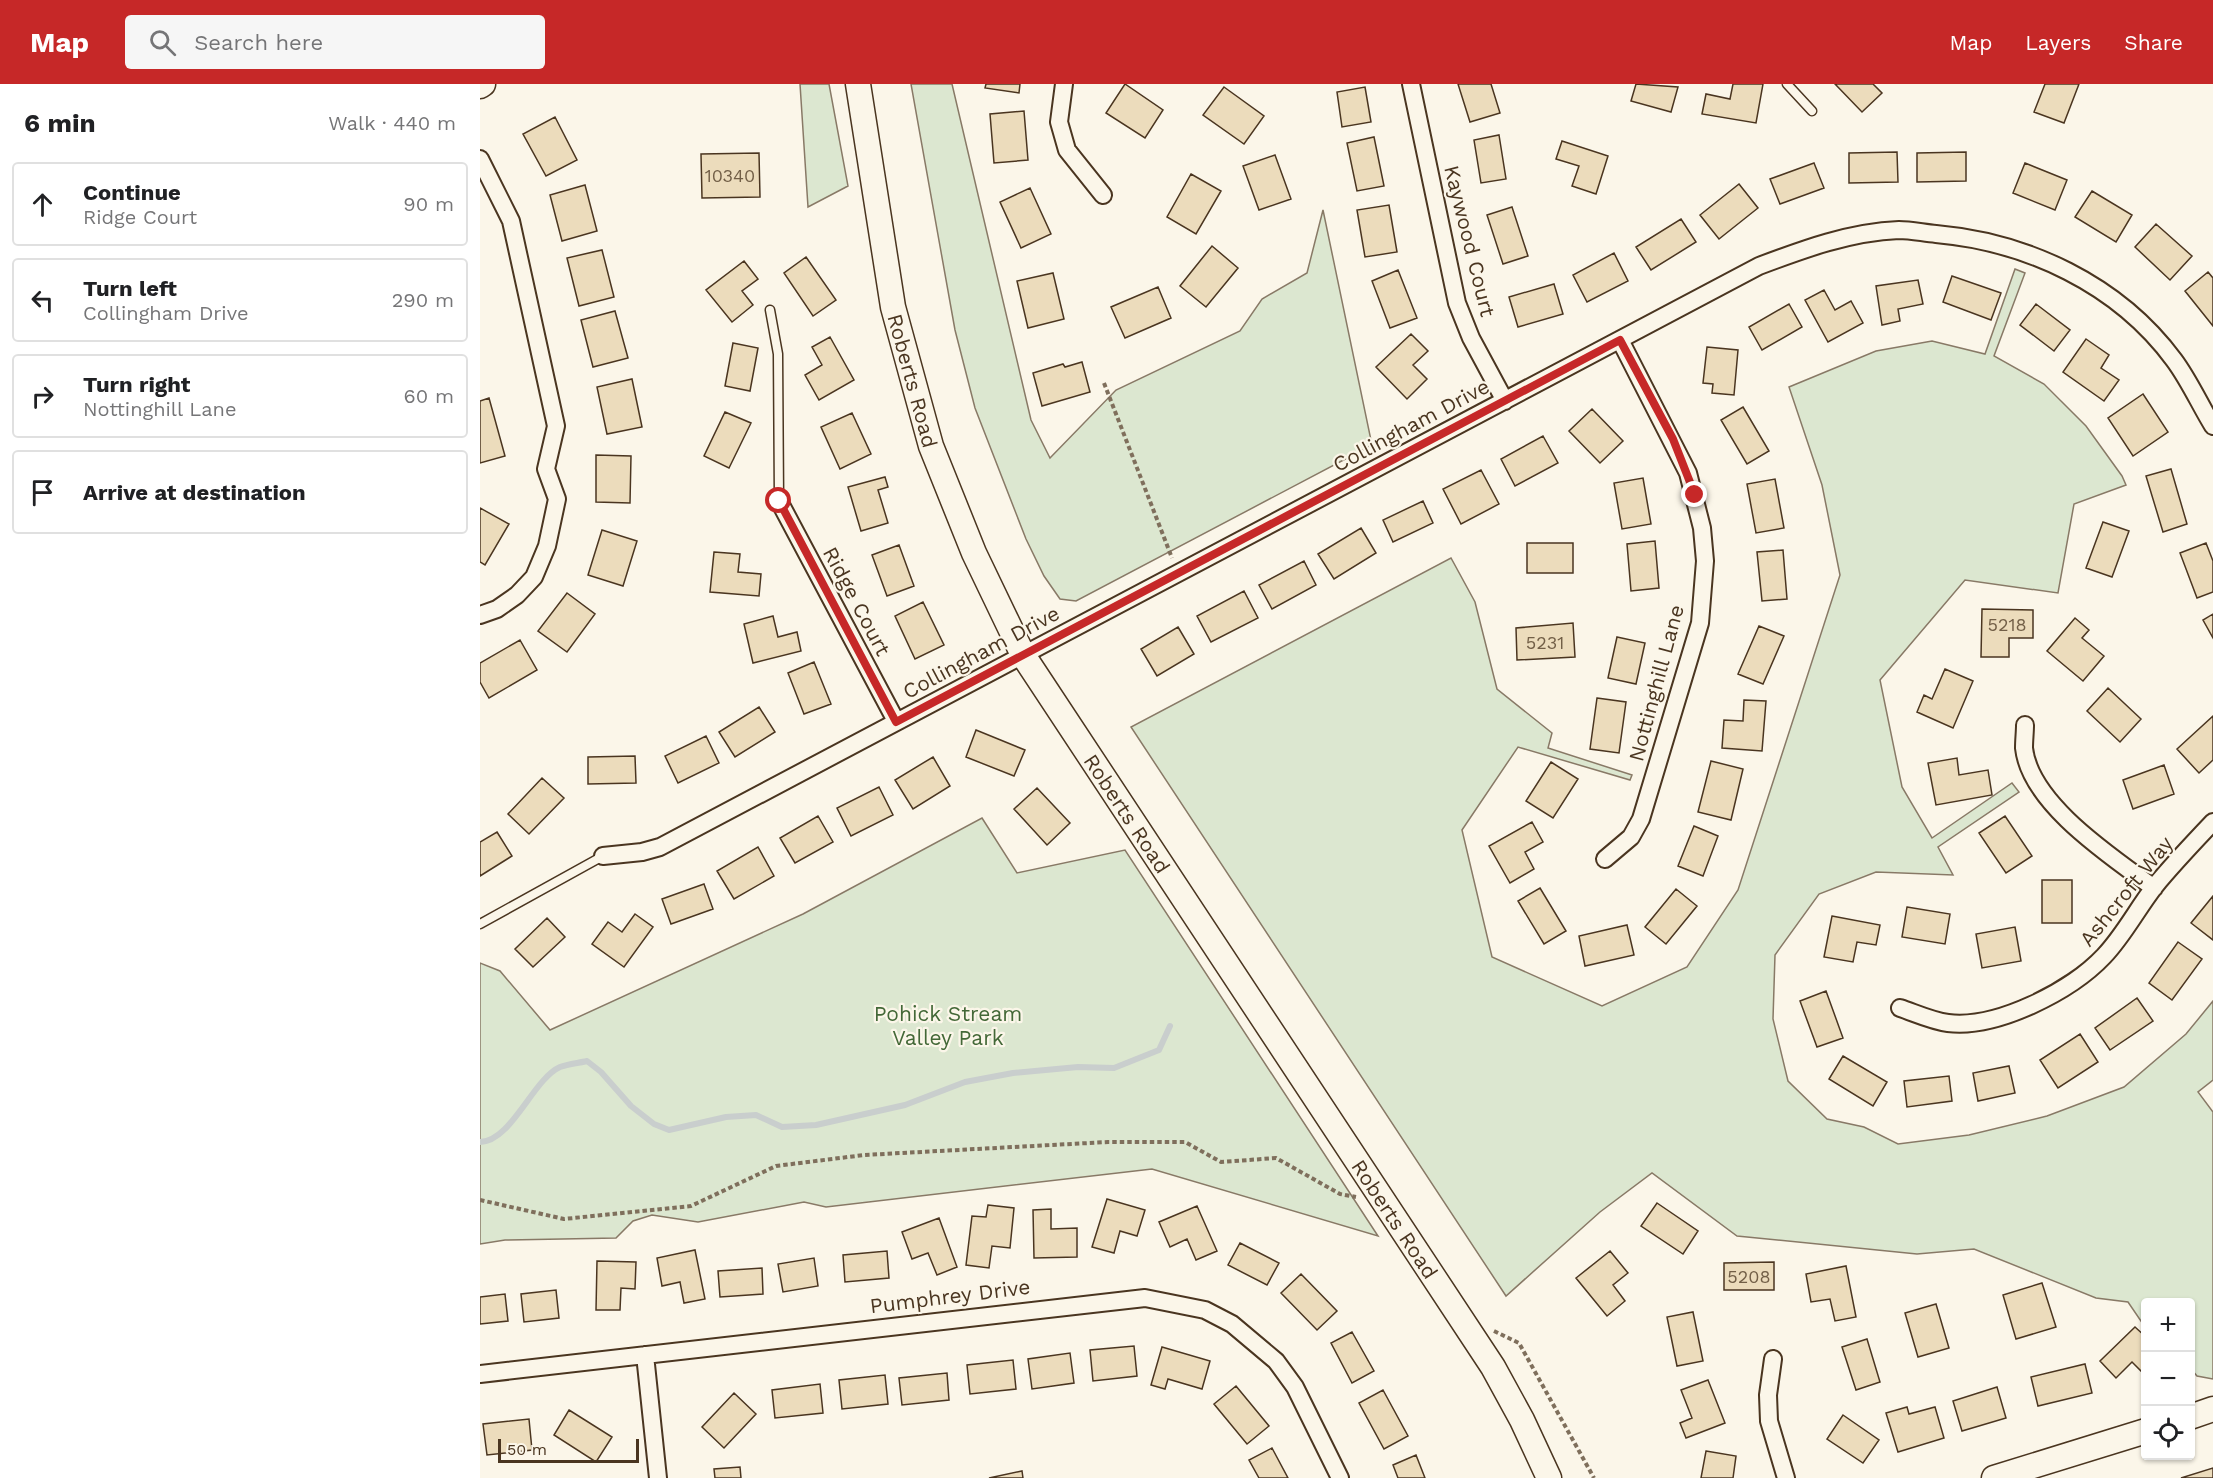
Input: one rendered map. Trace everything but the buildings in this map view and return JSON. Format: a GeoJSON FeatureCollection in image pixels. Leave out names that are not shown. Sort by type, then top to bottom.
{"type":"FeatureCollection","features":[{"type":"Feature","properties":{"kind":"main road","name":"Roberts Road"},"geometry":{"type":"LineString","coordinates":[[858,84],[893,307],[931,446],[974,553],[1023,656],[1493,1367],[1522,1420],[1549,1478]]}},
{"type":"Feature","properties":{"kind":"main road"},"geometry":{"type":"LineString","coordinates":[[2195,1415],[2213,1409]]}},
{"type":"Feature","properties":{"kind":"main road"},"geometry":{"type":"LineString","coordinates":[[1994,1478],[2141,1432]]}},
{"type":"Feature","properties":{"kind":"street"},"geometry":{"type":"LineString","coordinates":[[1064,84],[1059,122],[1067,150],[1103,195]]}},
{"type":"Feature","properties":{"kind":"street","name":"Kaywood Court"},"geometry":{"type":"LineString","coordinates":[[1411,84],[1457,303],[1471,338],[1505,401]]}},
{"type":"Feature","properties":{"kind":"street"},"geometry":{"type":"LineString","coordinates":[[480,159],[511,221],[556,426],[546,469],[557,499],[548,546],[534,577],[517,596],[497,609],[480,615]]}},
{"type":"Feature","properties":{"kind":"street","name":"Collingham Drive"},"geometry":{"type":"LineString","coordinates":[[603,856],[642,852],[660,847],[1759,266],[1821,242],[1900,230],[1976,237],[2039,257],[2089,283],[2134,317],[2174,360],[2213,426]]}},
{"type":"Feature","properties":{"kind":"street","name":"Nottinghill Lane"},"geometry":{"type":"LineString","coordinates":[[1605,860],[1631,837],[1641,819],[1700,623],[1705,561],[1702,528],[1688,473],[1620,340]]}},
{"type":"Feature","properties":{"kind":"street","name":"Ridge Court"},"geometry":{"type":"LineString","coordinates":[[779,501],[896,722]]}},
{"type":"Feature","properties":{"kind":"street"},"geometry":{"type":"LineString","coordinates":[[2025,725],[2026,756],[2036,780],[2053,803],[2079,833],[2154,888]]}},
{"type":"Feature","properties":{"kind":"street","name":"Ashcroft Way"},"geometry":{"type":"LineString","coordinates":[[1900,1008],[1947,1023],[1999,1017],[2040,1001],[2072,982],[2103,957],[2121,937],[2154,888],[2213,822]]}},
{"type":"Feature","properties":{"kind":"street","name":"Pumphrey Drive"},"geometry":{"type":"LineString","coordinates":[[480,1374],[1145,1298],[1205,1310],[1233,1324],[1276,1361],[1300,1395],[1340,1478]]}},
{"type":"Feature","properties":{"kind":"street"},"geometry":{"type":"LineString","coordinates":[[645,1355],[658,1478]]}},
{"type":"Feature","properties":{"kind":"street"},"geometry":{"type":"LineString","coordinates":[[1773,1359],[1768,1395],[1769,1420],[1786,1478]]}},
{"type":"Feature","properties":{"kind":"lane"},"geometry":{"type":"LineString","coordinates":[[1787,84],[1812,111]]}},
{"type":"Feature","properties":{"kind":"lane"},"geometry":{"type":"LineString","coordinates":[[770,310],[778,354],[779,501]]}},
{"type":"Feature","properties":{"kind":"lane"},"geometry":{"type":"LineString","coordinates":[[480,924],[603,856]]}},
{"type":"Feature","properties":{"kind":"path"},"geometry":{"type":"LineString","coordinates":[[1104,383],[1178,573]]}},
{"type":"Feature","properties":{"kind":"path"},"geometry":{"type":"LineString","coordinates":[[480,1200],[564,1219],[691,1206],[776,1166],[876,1155],[1108,1142],[1185,1142],[1221,1162],[1276,1158],[1348,1196],[1377,1193]]}},
{"type":"Feature","properties":{"kind":"path"},"geometry":{"type":"LineString","coordinates":[[1491,1330],[1519,1343],[1594,1478]]}},
{"type":"Feature","properties":{"kind":"green space"},"geometry":{"type":"Polygon","coordinates":[[[800,84],[829,84],[848,186],[808,207],[800,84]]]}},
{"type":"Feature","properties":{"kind":"green space"},"geometry":{"type":"Polygon","coordinates":[[[911,84],[952,84],[1031,420],[1050,458],[1116,390],[1240,331],[1262,299],[1307,273],[1323,210],[1372,445],[1076,601],[1060,599],[1044,576],[1026,539],[975,408],[955,330],[911,84]]]}},
{"type":"Feature","properties":{"kind":"green space"},"geometry":{"type":"Polygon","coordinates":[[[2015,269],[2025,273],[1994,356],[2044,384],[2086,426],[2126,485],[2074,504],[2058,593],[1965,580],[1880,680],[1902,787],[1932,838],[2012,783],[2019,792],[1938,847],[1953,875],[1876,872],[1819,894],[1775,955],[1773,1019],[1788,1081],[1827,1119],[1864,1127],[1898,1144],[1969,1135],[2047,1116],[2124,1087],[2186,1034],[2213,1001],[2213,1080],[2198,1092],[2213,1112],[2213,1379],[2195,1374],[2195,1298],[2141,1298],[2141,1321],[2128,1302],[2096,1298],[1974,1249],[1917,1254],[1737,1236],[1652,1173],[1600,1212],[1506,1296],[1131,727],[1451,558],[1475,602],[1497,689],[1552,733],[1548,748],[1632,775],[1630,780],[1518,747],[1462,830],[1492,957],[1602,1006],[1687,967],[1738,890],[1840,575],[1822,485],[1789,387],[1876,351],[1932,341],[1985,354],[2015,269]]]}},
{"type":"Feature","properties":{"kind":"green space","name":"Pohick Stream Valley Park"},"geometry":{"type":"Polygon","coordinates":[[[982,818],[1017,873],[1125,850],[1378,1236],[1152,1169],[826,1207],[804,1202],[698,1222],[652,1215],[633,1221],[616,1238],[505,1240],[480,1244],[480,963],[500,971],[550,1030],[803,914],[982,818]]]}},
{"type":"Feature","properties":{"kind":"waterway"},"geometry":{"type":"LineString","coordinates":[[480,1142],[491,1139],[502,1132],[550,1074],[560,1067],[587,1061],[601,1072],[631,1106],[654,1124],[669,1130],[726,1117],[756,1115],[782,1127],[816,1125],[905,1105],[965,1082],[1013,1073],[1078,1067],[1114,1068],[1159,1050],[1170,1026]]}},
{"type":"Feature","properties":{"kind":"route"},"geometry":{"type":"LineString","coordinates":[[779,501],[896,722],[1620,340],[1673,439],[1695,495]]}}]}
